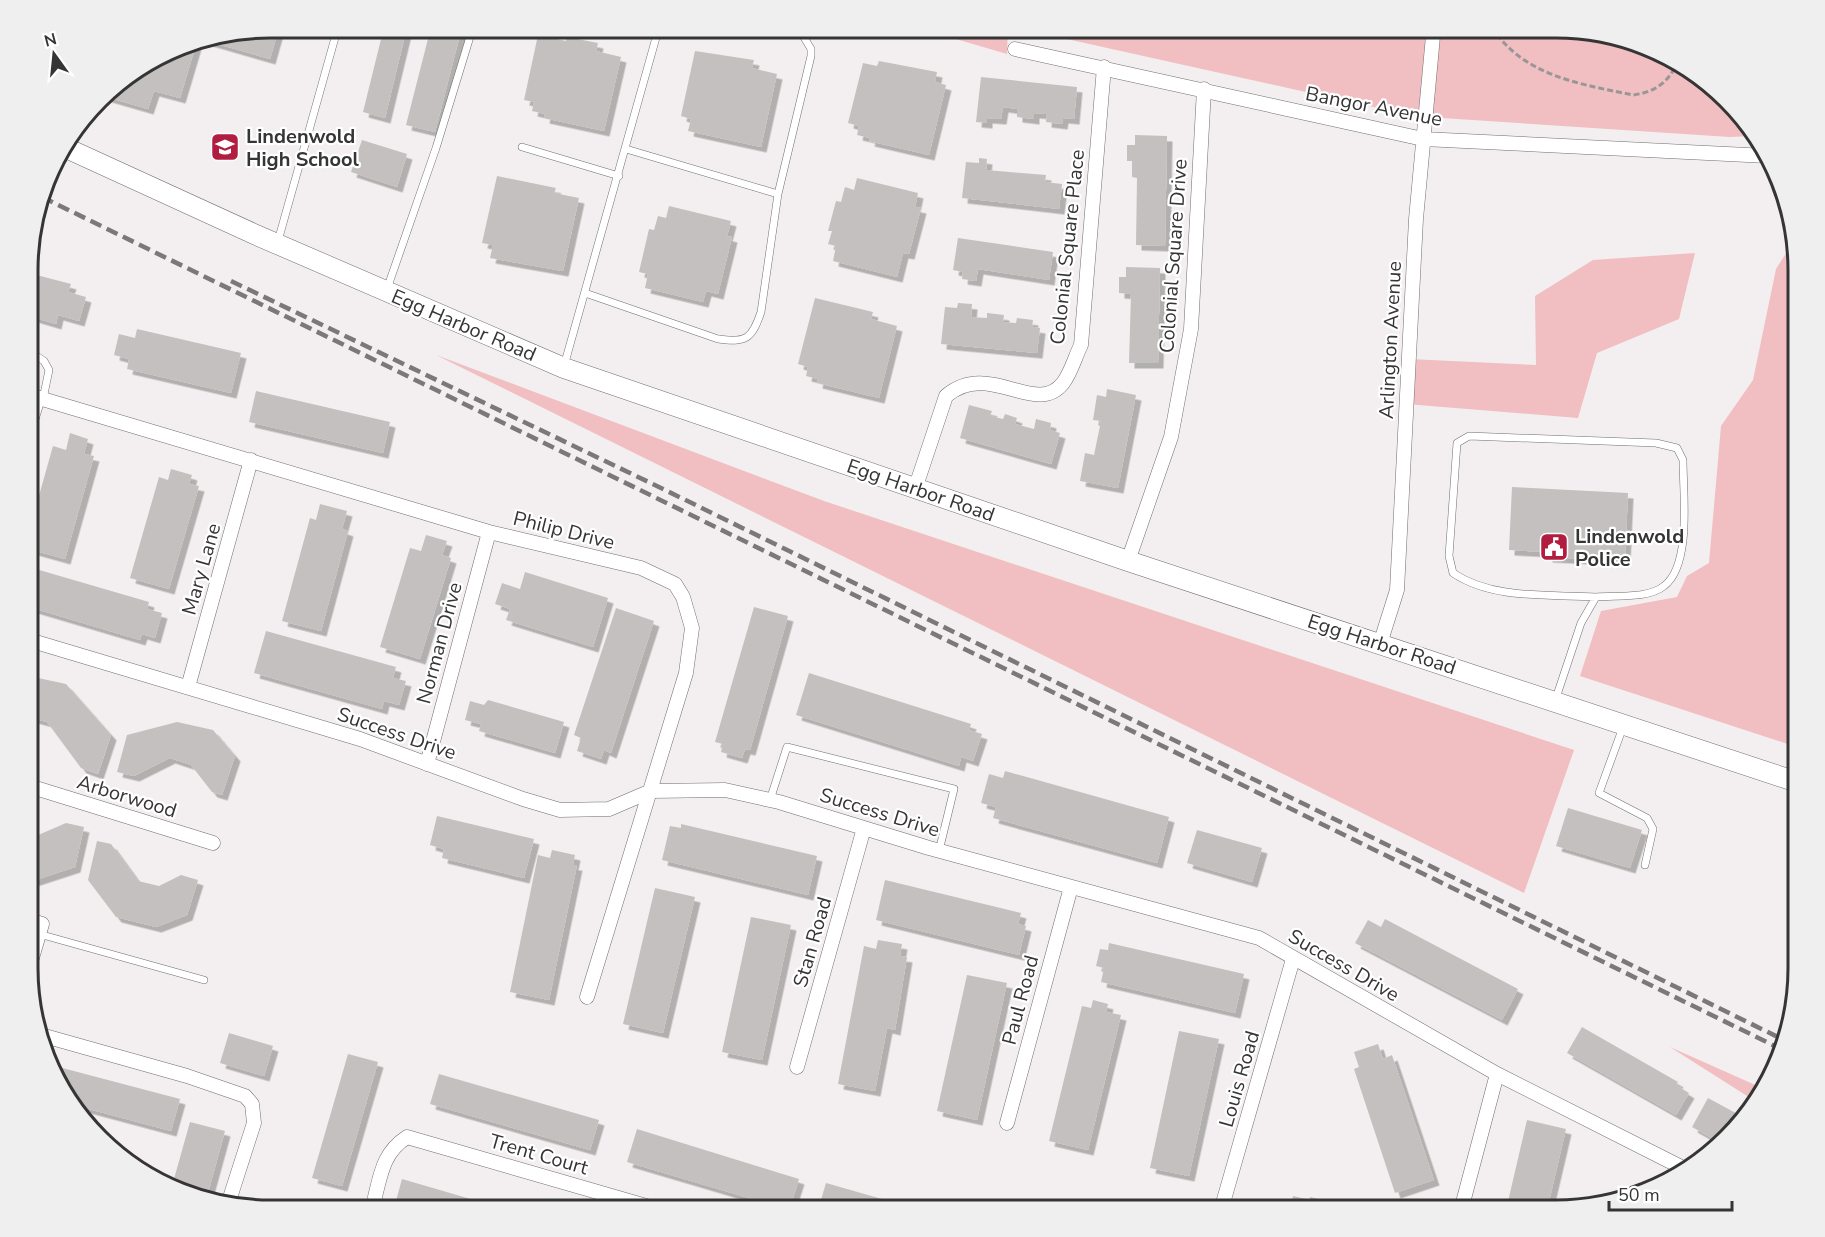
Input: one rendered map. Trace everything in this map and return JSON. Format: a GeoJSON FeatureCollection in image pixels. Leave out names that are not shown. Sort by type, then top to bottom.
{"type":"FeatureCollection","features":[{"type":"Feature","properties":{"kind":"street","name":"Arlington Avenue"},"geometry":{"type":"LineString","coordinates":[[1380,644],[1397,590],[1416,219],[1433,38]]}},
{"type":"Feature","properties":{"kind":"street","name":"Bangor Avenue"},"geometry":{"type":"LineString","coordinates":[[1015,49],[1423,139],[1757,155]]}},
{"type":"Feature","properties":{"kind":"street","name":"Colonial Square Place"},"geometry":{"type":"LineString","coordinates":[[915,489],[946,396],[957,387],[978,381],[1038,396],[1054,392],[1064,383],[1081,345],[1104,67]]}},
{"type":"Feature","properties":{"kind":"street","name":"Colonial Square Drive"},"geometry":{"type":"LineString","coordinates":[[1128,561],[1171,437],[1191,329],[1204,89]]}},
{"type":"Feature","properties":{"kind":"street","name":"Egg Harbor Road"},"geometry":{"type":"LineString","coordinates":[[71,151],[277,244],[564,368],[1128,561],[1788,779]]}},
{"type":"Feature","properties":{"kind":"street","name":"Philip Drive"},"geometry":{"type":"LineString","coordinates":[[38,397],[489,532],[641,568],[675,584],[683,597],[692,628],[686,673],[587,997]]}},
{"type":"Feature","properties":{"kind":"street","name":"Mary Lane"},"geometry":{"type":"LineString","coordinates":[[188,687],[251,460]]}},
{"type":"Feature","properties":{"kind":"street","name":"Norman Drive"},"geometry":{"type":"LineString","coordinates":[[427,764],[489,532]]}},
{"type":"Feature","properties":{"kind":"street","name":"Success Drive"},"geometry":{"type":"LineString","coordinates":[[38,643],[360,739],[560,810],[609,809],[651,791],[725,790],[770,800],[939,851],[1259,938],[1497,1074],[1676,1165]]}},
{"type":"Feature","properties":{"kind":"street","name":"Arborwood"},"geometry":{"type":"LineString","coordinates":[[38,789],[213,843]]}},
{"type":"Feature","properties":{"kind":"street","name":"Stan Road"},"geometry":{"type":"LineString","coordinates":[[797,1067],[864,828]]}},
{"type":"Feature","properties":{"kind":"street","name":"Paul Road"},"geometry":{"type":"LineString","coordinates":[[1007,1123],[1071,887]]}},
{"type":"Feature","properties":{"kind":"street","name":"Louis Road"},"geometry":{"type":"LineString","coordinates":[[1224,1200],[1293,959]]}},
{"type":"Feature","properties":{"kind":"street"},"geometry":{"type":"LineString","coordinates":[[48,1037],[187,1076],[245,1096],[252,1104],[254,1124],[231,1196]]}},
{"type":"Feature","properties":{"kind":"street"},"geometry":{"type":"LineString","coordinates":[[1464,1200],[1497,1074]]}},
{"type":"Feature","properties":{"kind":"street","name":"Trent Court"},"geometry":{"type":"LineString","coordinates":[[375,1197],[384,1162],[393,1146],[407,1137],[625,1200]]}},
{"type":"Feature","properties":{"kind":"lane"},"geometry":{"type":"LineString","coordinates":[[277,244],[335,38]]}},
{"type":"Feature","properties":{"kind":"lane"},"geometry":{"type":"LineString","coordinates":[[387,291],[436,148],[470,38]]}},
{"type":"Feature","properties":{"kind":"lane"},"geometry":{"type":"LineString","coordinates":[[564,368],[656,38]]}},
{"type":"Feature","properties":{"kind":"lane"},"geometry":{"type":"LineString","coordinates":[[585,292],[718,339],[736,341],[746,339],[755,330],[761,312],[778,194],[811,56],[811,49],[804,38]]}},
{"type":"Feature","properties":{"kind":"lane"},"geometry":{"type":"LineString","coordinates":[[522,147],[618,176]]}},
{"type":"Feature","properties":{"kind":"lane"},"geometry":{"type":"LineString","coordinates":[[626,150],[778,194]]}},
{"type":"Feature","properties":{"kind":"lane"},"geometry":{"type":"LineString","coordinates":[[38,357],[44,361],[49,370],[38,395]]}},
{"type":"Feature","properties":{"kind":"lane"},"geometry":{"type":"LineString","coordinates":[[1469,436],[1484,436],[1656,443],[1677,448],[1683,460],[1682,551],[1678,572],[1664,587],[1646,593],[1596,597],[1510,592],[1471,585],[1453,573],[1449,556],[1457,443],[1469,436]]}},
{"type":"Feature","properties":{"kind":"lane"},"geometry":{"type":"LineString","coordinates":[[1555,701],[1581,623],[1596,597]]}},
{"type":"Feature","properties":{"kind":"lane"},"geometry":{"type":"LineString","coordinates":[[1623,724],[1599,793],[1647,818],[1653,829],[1645,865]]}},
{"type":"Feature","properties":{"kind":"lane"},"geometry":{"type":"LineString","coordinates":[[770,800],[787,747],[954,789],[939,851]]}},
{"type":"Feature","properties":{"kind":"lane"},"geometry":{"type":"LineString","coordinates":[[38,926],[204,980]]}},
{"type":"Feature","properties":{"kind":"path"},"geometry":{"type":"LineString","coordinates":[[1500,38],[1522,61],[1539,71],[1633,95],[1647,93],[1660,86],[1668,80],[1673,70]]}},
{"type":"Feature","properties":{"kind":"shaded area"},"geometry":{"type":"Polygon","coordinates":[[[952,38],[1008,38],[1007,54],[952,38]]]}},
{"type":"Feature","properties":{"kind":"shaded area"},"geometry":{"type":"Polygon","coordinates":[[[1063,38],[1585,39],[1615,45],[1658,61],[1708,95],[1730,117],[1745,136],[1442,118],[1387,110],[1063,38]]]}},
{"type":"Feature","properties":{"kind":"shaded area"},"geometry":{"type":"Polygon","coordinates":[[[1787,252],[1788,744],[1580,676],[1601,611],[1677,597],[1687,576],[1709,563],[1721,426],[1753,380],[1776,269],[1787,252]]]}},
{"type":"Feature","properties":{"kind":"shaded area"},"geometry":{"type":"Polygon","coordinates":[[[1695,253],[1679,319],[1597,353],[1578,418],[1406,404],[1409,359],[1536,365],[1535,296],[1593,260],[1695,253]]]}},
{"type":"Feature","properties":{"kind":"shaded area"},"geometry":{"type":"Polygon","coordinates":[[[436,355],[824,501],[1574,750],[1524,893],[436,355]]]}},
{"type":"Feature","properties":{"kind":"shaded area"},"geometry":{"type":"Polygon","coordinates":[[[1670,1047],[1755,1085],[1748,1096],[1670,1047]]]}},
{"type":"Feature","properties":{"kind":"building"},"geometry":{"type":"Polygon","coordinates":[[[276,38],[270,59],[217,44],[240,39],[276,38]]]}},
{"type":"Feature","properties":{"kind":"building"},"geometry":{"type":"Polygon","coordinates":[[[381,38],[404,38],[385,118],[363,112],[381,38]]]}},
{"type":"Feature","properties":{"kind":"building"},"geometry":{"type":"Polygon","coordinates":[[[428,38],[459,38],[435,132],[406,125],[428,38]]]}},
{"type":"Feature","properties":{"kind":"building"},"geometry":{"type":"Polygon","coordinates":[[[537,38],[566,41],[567,38],[572,38],[598,43],[596,51],[621,57],[604,131],[544,118],[545,114],[532,111],[534,102],[524,100],[537,38]]]}},
{"type":"Feature","properties":{"kind":"building"},"geometry":{"type":"Polygon","coordinates":[[[194,50],[180,98],[154,91],[148,109],[113,99],[128,86],[167,61],[194,50]]]}},
{"type":"Feature","properties":{"kind":"building"},"geometry":{"type":"Polygon","coordinates":[[[695,51],[754,60],[752,68],[777,74],[761,147],[688,131],[691,119],[681,116],[695,51]]]}},
{"type":"Feature","properties":{"kind":"building"},"geometry":{"type":"Polygon","coordinates":[[[879,61],[937,72],[935,82],[946,85],[929,155],[869,141],[870,138],[857,135],[859,126],[848,123],[863,63],[877,66],[879,61]]]}},
{"type":"Feature","properties":{"kind":"building"},"geometry":{"type":"Polygon","coordinates":[[[981,77],[1077,87],[1074,119],[1063,118],[1062,124],[1046,122],[1047,114],[1034,113],[1034,119],[1017,117],[1017,109],[1003,107],[1001,119],[987,118],[987,123],[976,122],[981,77]]]}},
{"type":"Feature","properties":{"kind":"building"},"geometry":{"type":"Polygon","coordinates":[[[1135,135],[1167,136],[1165,246],[1136,245],[1137,178],[1132,177],[1132,161],[1127,161],[1127,145],[1135,145],[1135,135]]]}},
{"type":"Feature","properties":{"kind":"building"},"geometry":{"type":"Polygon","coordinates":[[[362,140],[407,154],[397,187],[351,172],[362,140]]]}},
{"type":"Feature","properties":{"kind":"building"},"geometry":{"type":"Polygon","coordinates":[[[979,158],[987,159],[986,170],[1046,175],[1045,182],[1062,184],[1059,209],[962,198],[966,162],[979,163],[979,158]]]}},
{"type":"Feature","properties":{"kind":"building"},"geometry":{"type":"Polygon","coordinates":[[[497,176],[556,188],[554,193],[579,198],[563,271],[490,258],[493,245],[482,243],[497,176]]]}},
{"type":"Feature","properties":{"kind":"building"},"geometry":{"type":"Polygon","coordinates":[[[857,178],[918,193],[915,207],[921,208],[909,254],[903,253],[897,277],[833,261],[836,246],[828,244],[832,231],[828,231],[836,201],[841,202],[845,187],[854,190],[857,178]]]}},
{"type":"Feature","properties":{"kind":"building"},"geometry":{"type":"Polygon","coordinates":[[[669,206],[731,221],[727,236],[732,237],[718,294],[706,291],[703,302],[645,288],[648,274],[639,272],[649,229],[654,230],[658,216],[666,218],[669,206]]]}},
{"type":"Feature","properties":{"kind":"building"},"geometry":{"type":"Polygon","coordinates":[[[958,238],[1053,252],[1049,280],[978,269],[976,281],[962,279],[963,272],[953,270],[958,238]]]}},
{"type":"Feature","properties":{"kind":"building"},"geometry":{"type":"Polygon","coordinates":[[[1126,267],[1160,268],[1158,363],[1129,363],[1131,294],[1119,293],[1119,277],[1126,277],[1126,267]]]}},
{"type":"Feature","properties":{"kind":"building"},"geometry":{"type":"Polygon","coordinates":[[[38,275],[71,284],[68,292],[86,297],[79,321],[58,315],[56,324],[38,319],[38,275]]]}},
{"type":"Feature","properties":{"kind":"building"},"geometry":{"type":"Polygon","coordinates":[[[815,298],[873,312],[871,319],[897,326],[879,398],[817,383],[818,379],[806,376],[808,367],[798,364],[815,298]]]}},
{"type":"Feature","properties":{"kind":"building"},"geometry":{"type":"Polygon","coordinates":[[[958,303],[972,304],[971,317],[987,318],[987,313],[1004,315],[1003,322],[1016,323],[1017,318],[1033,320],[1032,327],[1040,328],[1037,353],[941,344],[945,307],[957,308],[958,303]]]}},
{"type":"Feature","properties":{"kind":"building"},"geometry":{"type":"Polygon","coordinates":[[[137,329],[241,353],[231,393],[127,369],[129,359],[114,355],[119,334],[135,338],[137,329]]]}},
{"type":"Feature","properties":{"kind":"building"},"geometry":{"type":"Polygon","coordinates":[[[1107,389],[1136,395],[1118,488],[1080,481],[1085,453],[1094,455],[1101,421],[1093,420],[1097,395],[1106,397],[1107,389]]]}},
{"type":"Feature","properties":{"kind":"building"},"geometry":{"type":"Polygon","coordinates":[[[256,391],[390,422],[383,453],[249,422],[256,391]]]}},
{"type":"Feature","properties":{"kind":"building"},"geometry":{"type":"Polygon","coordinates":[[[969,405],[992,411],[990,416],[1003,419],[1005,414],[1017,418],[1015,424],[1034,429],[1036,419],[1051,423],[1050,430],[1060,433],[1051,464],[960,438],[969,405]]]}},
{"type":"Feature","properties":{"kind":"building"},"geometry":{"type":"Polygon","coordinates":[[[70,433],[88,439],[84,454],[94,456],[65,559],[38,552],[38,499],[53,446],[66,450],[70,433]]]}},
{"type":"Feature","properties":{"kind":"building"},"geometry":{"type":"Polygon","coordinates":[[[171,469],[192,475],[189,484],[199,486],[169,589],[130,578],[159,477],[168,480],[171,469]]]}},
{"type":"Feature","properties":{"kind":"building"},"geometry":{"type":"Polygon","coordinates":[[[1512,487],[1628,493],[1625,557],[1586,555],[1585,559],[1547,557],[1547,552],[1509,550],[1512,487]]]}},
{"type":"Feature","properties":{"kind":"building"},"geometry":{"type":"Polygon","coordinates":[[[320,504],[347,511],[342,529],[348,531],[321,631],[282,621],[310,518],[316,520],[320,504]]]}},
{"type":"Feature","properties":{"kind":"building"},"geometry":{"type":"Polygon","coordinates":[[[426,535],[447,541],[442,555],[451,558],[420,659],[380,647],[410,548],[421,551],[426,535]]]}},
{"type":"Feature","properties":{"kind":"building"},"geometry":{"type":"Polygon","coordinates":[[[38,570],[149,602],[147,609],[162,613],[155,638],[142,634],[140,640],[38,610],[38,570]]]}},
{"type":"Feature","properties":{"kind":"building"},"geometry":{"type":"Polygon","coordinates":[[[525,572],[608,598],[593,647],[506,620],[510,609],[495,604],[502,583],[520,589],[525,572]]]}},
{"type":"Feature","properties":{"kind":"building"},"geometry":{"type":"Polygon","coordinates":[[[754,607],[788,616],[750,750],[745,749],[742,758],[721,752],[723,744],[715,742],[754,607]]]}},
{"type":"Feature","properties":{"kind":"building"},"geometry":{"type":"Polygon","coordinates":[[[616,608],[654,621],[611,753],[604,750],[601,759],[577,751],[581,738],[574,735],[616,608]]]}},
{"type":"Feature","properties":{"kind":"building"},"geometry":{"type":"Polygon","coordinates":[[[266,631],[396,667],[393,678],[406,681],[399,705],[384,701],[382,709],[254,673],[266,631]]]}},
{"type":"Feature","properties":{"kind":"building"},"geometry":{"type":"Polygon","coordinates":[[[809,673],[971,724],[969,730],[982,734],[973,761],[961,757],[959,766],[796,715],[809,673]]]}},
{"type":"Feature","properties":{"kind":"building"},"geometry":{"type":"Polygon","coordinates":[[[38,678],[66,684],[111,735],[98,774],[81,768],[47,722],[38,720],[38,678]]]}},
{"type":"Feature","properties":{"kind":"building"},"geometry":{"type":"Polygon","coordinates":[[[488,700],[564,722],[555,753],[479,731],[481,724],[465,720],[470,701],[484,705],[488,700]]]}},
{"type":"Feature","properties":{"kind":"building"},"geometry":{"type":"Polygon","coordinates":[[[177,722],[213,730],[235,756],[222,795],[212,792],[191,765],[170,758],[134,776],[117,772],[127,735],[177,722]]]}},
{"type":"Feature","properties":{"kind":"building"},"geometry":{"type":"Polygon","coordinates":[[[1005,771],[1169,817],[1157,863],[993,818],[996,807],[981,803],[989,774],[1003,778],[1005,771]]]}},
{"type":"Feature","properties":{"kind":"building"},"geometry":{"type":"Polygon","coordinates":[[[1568,808],[1642,830],[1630,868],[1556,846],[1568,808]]]}},
{"type":"Feature","properties":{"kind":"building"},"geometry":{"type":"Polygon","coordinates":[[[437,816],[534,839],[524,878],[442,858],[444,849],[430,845],[437,816]]]}},
{"type":"Feature","properties":{"kind":"building"},"geometry":{"type":"Polygon","coordinates":[[[66,823],[84,827],[75,867],[38,879],[38,835],[66,823]]]}},
{"type":"Feature","properties":{"kind":"building"},"geometry":{"type":"Polygon","coordinates":[[[681,824],[817,856],[808,895],[662,860],[670,826],[681,828],[681,824]]]}},
{"type":"Feature","properties":{"kind":"building"},"geometry":{"type":"Polygon","coordinates":[[[1197,830],[1262,848],[1252,882],[1187,863],[1197,830]]]}},
{"type":"Feature","properties":{"kind":"building"},"geometry":{"type":"Polygon","coordinates":[[[97,841],[111,844],[138,881],[159,886],[181,875],[198,880],[187,915],[156,927],[116,917],[88,880],[97,841]]]}},
{"type":"Feature","properties":{"kind":"building"},"geometry":{"type":"Polygon","coordinates":[[[552,850],[575,855],[573,865],[577,865],[549,1000],[510,992],[538,855],[550,858],[552,850]]]}},
{"type":"Feature","properties":{"kind":"building"},"geometry":{"type":"Polygon","coordinates":[[[885,880],[1021,913],[1018,924],[1026,926],[1019,955],[876,920],[885,880]]]}},
{"type":"Feature","properties":{"kind":"building"},"geometry":{"type":"Polygon","coordinates":[[[655,888],[695,897],[663,1033],[623,1024],[655,888]]]}},
{"type":"Feature","properties":{"kind":"building"},"geometry":{"type":"Polygon","coordinates":[[[751,917],[791,925],[762,1060],[722,1052],[751,917]]]}},
{"type":"Feature","properties":{"kind":"building"},"geometry":{"type":"Polygon","coordinates":[[[1385,919],[1518,989],[1502,1020],[1355,943],[1368,920],[1381,927],[1385,919]]]}},
{"type":"Feature","properties":{"kind":"building"},"geometry":{"type":"Polygon","coordinates":[[[878,940],[902,944],[900,956],[907,957],[895,1030],[887,1028],[875,1091],[838,1084],[864,946],[876,949],[878,940]]]}},
{"type":"Feature","properties":{"kind":"building"},"geometry":{"type":"Polygon","coordinates":[[[1109,943],[1244,974],[1235,1013],[1101,982],[1104,968],[1096,966],[1100,949],[1108,950],[1109,943]]]}},
{"type":"Feature","properties":{"kind":"building"},"geometry":{"type":"Polygon","coordinates":[[[967,975],[1007,983],[977,1120],[937,1111],[967,975]]]}},
{"type":"Feature","properties":{"kind":"building"},"geometry":{"type":"Polygon","coordinates":[[[1093,1000],[1108,1004],[1106,1012],[1121,1015],[1088,1150],[1049,1141],[1082,1006],[1091,1008],[1093,1000]]]}},
{"type":"Feature","properties":{"kind":"building"},"geometry":{"type":"Polygon","coordinates":[[[1582,1027],[1678,1082],[1676,1085],[1689,1093],[1676,1115],[1567,1053],[1582,1027]]]}},
{"type":"Feature","properties":{"kind":"building"},"geometry":{"type":"Polygon","coordinates":[[[1179,1031],[1219,1039],[1189,1176],[1150,1168],[1179,1031]]]}},
{"type":"Feature","properties":{"kind":"building"},"geometry":{"type":"Polygon","coordinates":[[[229,1033],[273,1046],[264,1076],[220,1063],[229,1033]]]}},
{"type":"Feature","properties":{"kind":"building"},"geometry":{"type":"Polygon","coordinates":[[[1378,1044],[1383,1059],[1392,1055],[1434,1180],[1395,1193],[1354,1069],[1359,1067],[1354,1052],[1378,1044]]]}},
{"type":"Feature","properties":{"kind":"building"},"geometry":{"type":"Polygon","coordinates":[[[348,1054],[378,1062],[342,1186],[312,1178],[348,1054]]]}},
{"type":"Feature","properties":{"kind":"building"},"geometry":{"type":"Polygon","coordinates":[[[60,1067],[180,1099],[171,1131],[85,1108],[60,1067]]]}},
{"type":"Feature","properties":{"kind":"building"},"geometry":{"type":"Polygon","coordinates":[[[439,1074],[599,1120],[590,1150],[430,1104],[439,1074]]]}},
{"type":"Feature","properties":{"kind":"building"},"geometry":{"type":"Polygon","coordinates":[[[1708,1098],[1736,1113],[1712,1138],[1692,1127],[1708,1098]]]}},
{"type":"Feature","properties":{"kind":"building"},"geometry":{"type":"Polygon","coordinates":[[[1527,1120],[1566,1129],[1549,1200],[1508,1200],[1527,1120]]]}},
{"type":"Feature","properties":{"kind":"building"},"geometry":{"type":"Polygon","coordinates":[[[190,1122],[225,1131],[208,1191],[174,1179],[190,1122]]]}},
{"type":"Feature","properties":{"kind":"building"},"geometry":{"type":"Polygon","coordinates":[[[637,1129],[799,1179],[792,1200],[755,1200],[627,1162],[637,1129]]]}},
{"type":"Feature","properties":{"kind":"building"},"geometry":{"type":"Polygon","coordinates":[[[402,1179],[474,1200],[396,1200],[402,1179]]]}},
{"type":"Feature","properties":{"kind":"building"},"geometry":{"type":"Polygon","coordinates":[[[826,1183],[886,1200],[821,1200],[826,1183]]]}},
{"type":"Feature","properties":{"kind":"building"},"geometry":{"type":"Polygon","coordinates":[[[1293,1196],[1310,1200],[1292,1200],[1293,1196]]]}},
{"type":"Feature","properties":{"kind":"railway"},"geometry":{"type":"LineString","coordinates":[[48,200],[1774,1045]]}},
{"type":"Feature","properties":{"kind":"railway"},"geometry":{"type":"LineString","coordinates":[[231,281],[661,488],[1777,1036]]}},
{"type":"Feature","properties":{"kind":"place","name":"Lindenwold High School"},"geometry":{"type":"Point","coordinates":[225,147]}},
{"type":"Feature","properties":{"kind":"place","name":"Lindenwold Police"},"geometry":{"type":"Point","coordinates":[1554,547]}}]}
